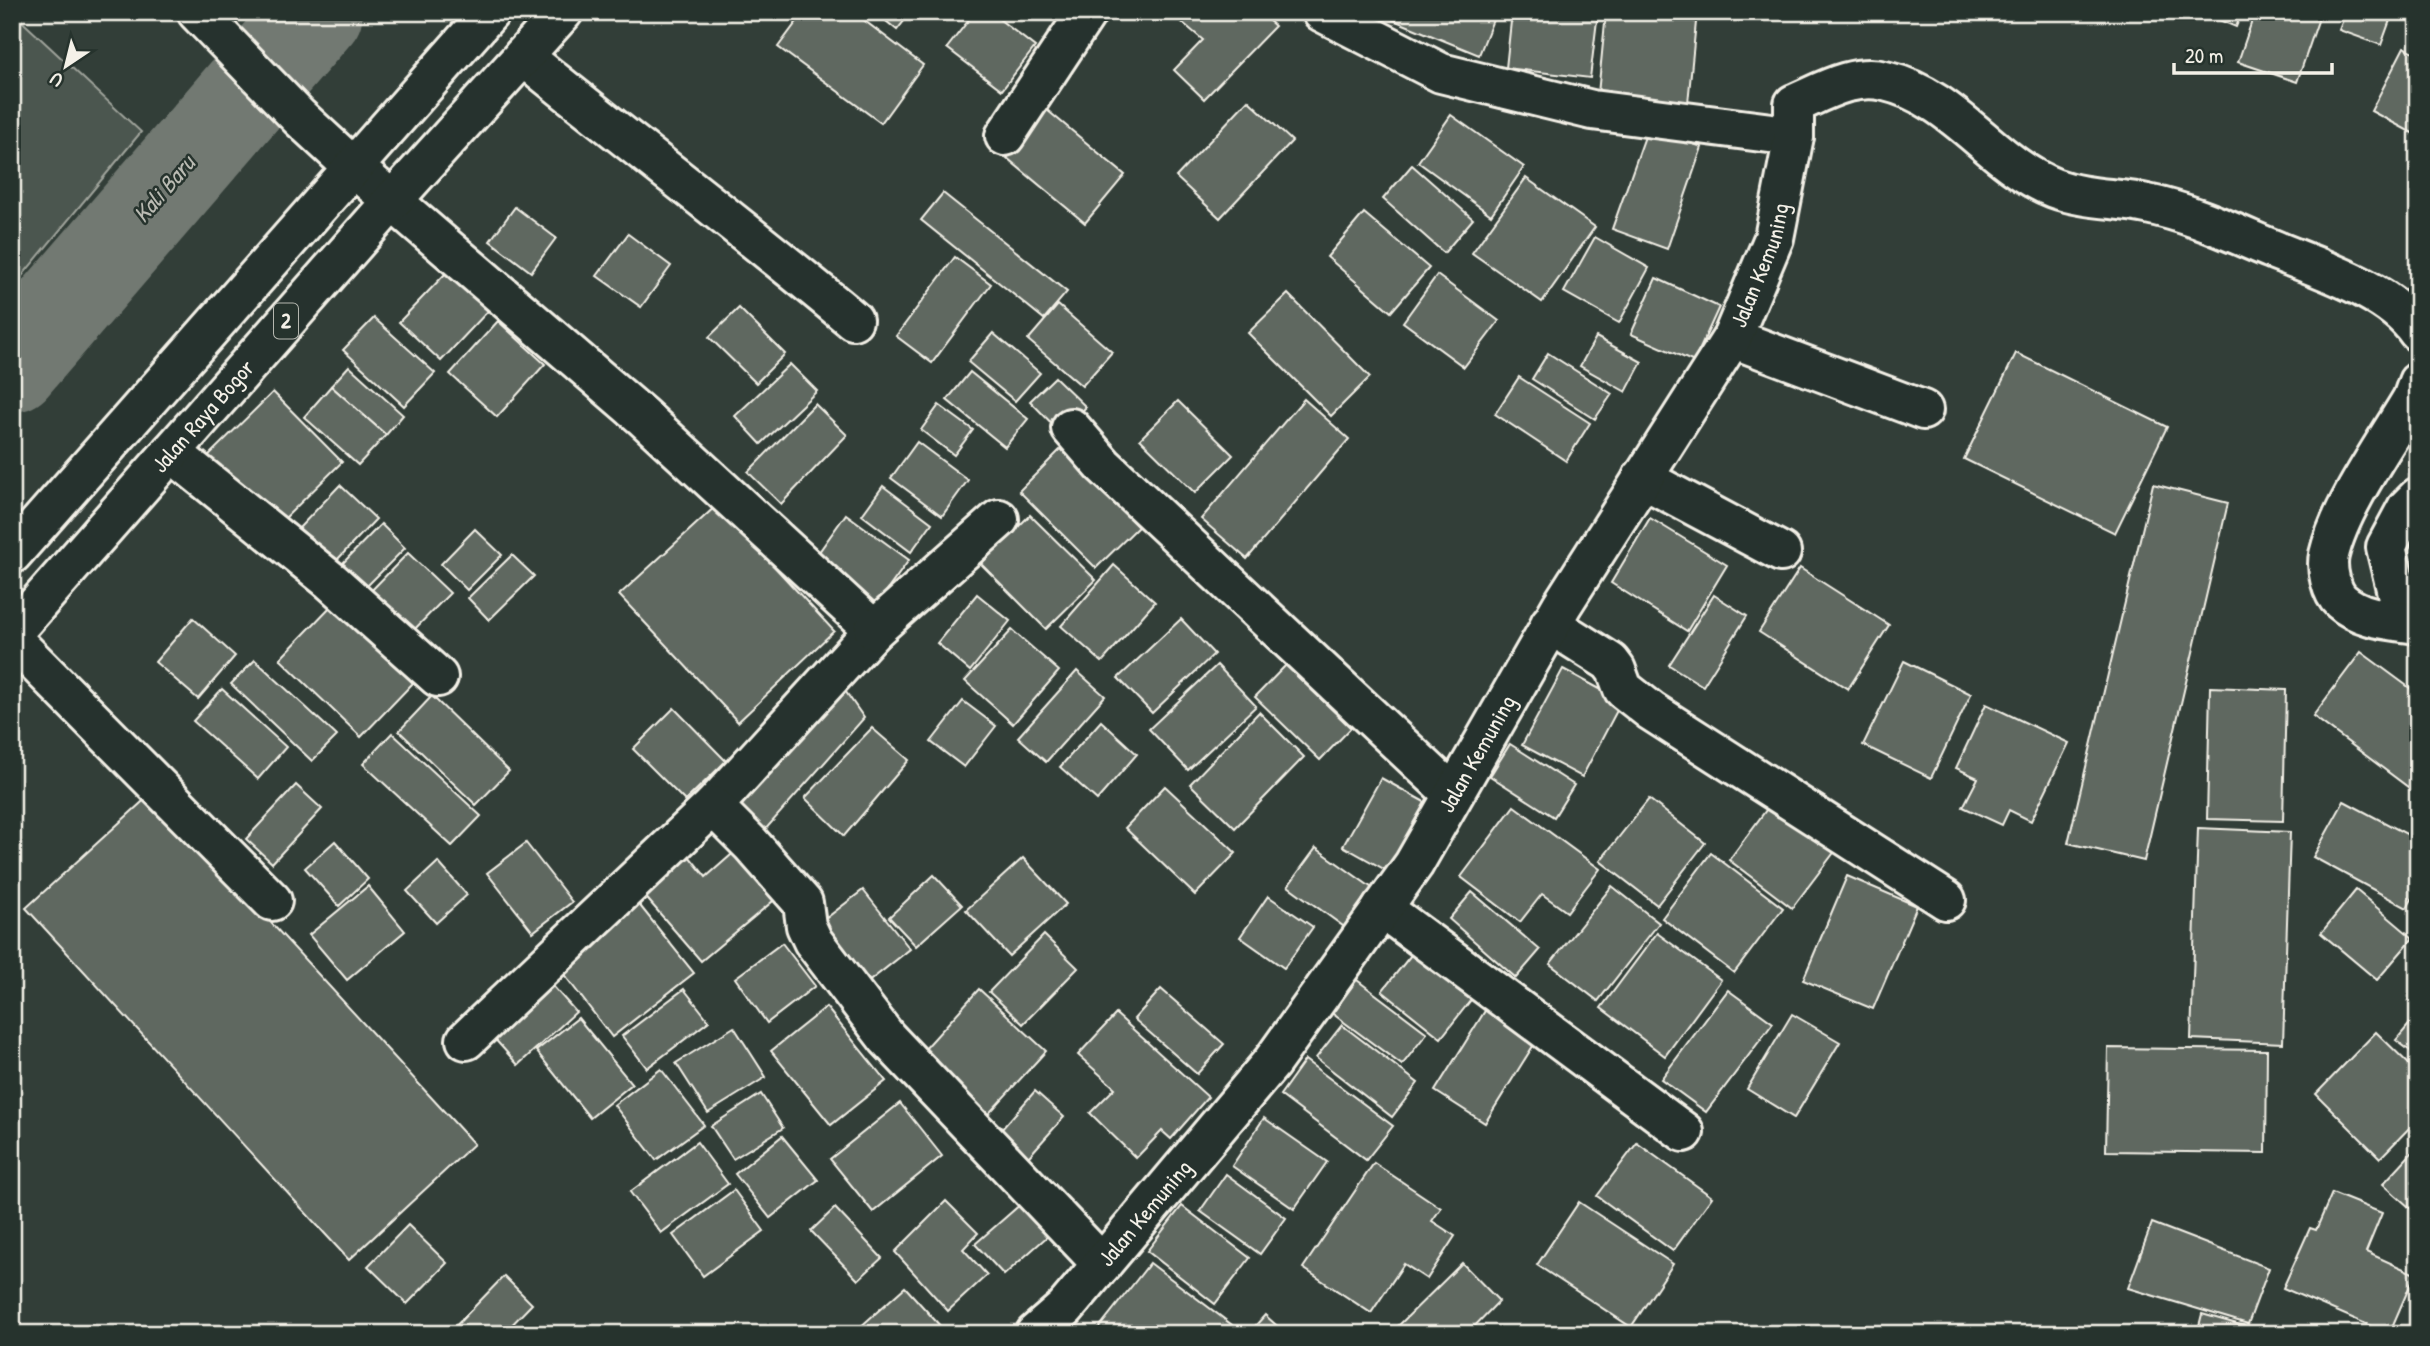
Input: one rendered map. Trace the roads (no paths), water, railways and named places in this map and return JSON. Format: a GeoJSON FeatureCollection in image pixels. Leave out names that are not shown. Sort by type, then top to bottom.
{"type":"FeatureCollection","features":[{"type":"Feature","properties":{"kind":"main road","name":"2"},"geometry":{"type":"LineString","coordinates":[[12,554],[490,12]]}},
{"type":"Feature","properties":{"kind":"main road","name":"Jalan Raya Bogor"},"geometry":{"type":"LineString","coordinates":[[12,632],[392,201],[563,12]]}},
{"type":"Feature","properties":{"kind":"main road"},"geometry":{"type":"LineString","coordinates":[[1005,136],[1087,12]]}},
{"type":"Feature","properties":{"kind":"main road"},"geometry":{"type":"LineString","coordinates":[[1322,12],[1441,73],[1592,110],[1794,120],[1859,79],[1882,80],[1907,88],[1966,125],[2017,168],[2053,188],[2148,204],[2201,219],[2345,280],[2385,301],[2411,321],[2418,332]]}},
{"type":"Feature","properties":{"kind":"main road"},"geometry":{"type":"LineString","coordinates":[[202,19],[353,167],[642,416],[874,630]]}},
{"type":"Feature","properties":{"kind":"main road"},"geometry":{"type":"LineString","coordinates":[[523,56],[628,142],[736,222],[853,320]]}},
{"type":"Feature","properties":{"kind":"main road","name":"Jalan Kemuning"},"geometry":{"type":"LineString","coordinates":[[1035,1334],[1065,1308],[1272,1062],[1415,864],[1550,624],[1732,338],[1774,238],[1794,120]]}},
{"type":"Feature","properties":{"kind":"main road"},"geometry":{"type":"LineString","coordinates":[[1732,338],[1923,410]]}},
{"type":"Feature","properties":{"kind":"main road"},"geometry":{"type":"LineString","coordinates":[[2418,382],[2412,398],[2351,502],[2328,559],[2330,579],[2339,600],[2362,613],[2418,625]]}},
{"type":"Feature","properties":{"kind":"main road"},"geometry":{"type":"LineString","coordinates":[[1071,428],[1104,465],[1454,794]]}},
{"type":"Feature","properties":{"kind":"main road"},"geometry":{"type":"LineString","coordinates":[[171,452],[331,581],[438,677]]}},
{"type":"Feature","properties":{"kind":"main road"},"geometry":{"type":"LineString","coordinates":[[1642,478],[1781,552]]}},
{"type":"Feature","properties":{"kind":"main road"},"geometry":{"type":"LineString","coordinates":[[2418,498],[2407,508],[2386,547],[2398,597],[2418,625]]}},
{"type":"Feature","properties":{"kind":"main road"},"geometry":{"type":"LineString","coordinates":[[466,1040],[713,806],[874,630],[999,519]]}},
{"type":"Feature","properties":{"kind":"main road"},"geometry":{"type":"LineString","coordinates":[[1550,624],[1610,662],[1623,689],[1651,711],[1946,900]]}},
{"type":"Feature","properties":{"kind":"main road"},"geometry":{"type":"LineString","coordinates":[[12,639],[272,901]]}},
{"type":"Feature","properties":{"kind":"main road"},"geometry":{"type":"LineString","coordinates":[[713,806],[803,903],[806,926],[813,941],[887,1038],[1102,1264]]}},
{"type":"Feature","properties":{"kind":"main road"},"geometry":{"type":"LineString","coordinates":[[1382,908],[1684,1132]]}},
{"type":"Feature","properties":{"kind":"waterway","name":"Kali Baru"},"geometry":{"type":"LineString","coordinates":[[12,365],[316,12]]}}]}
